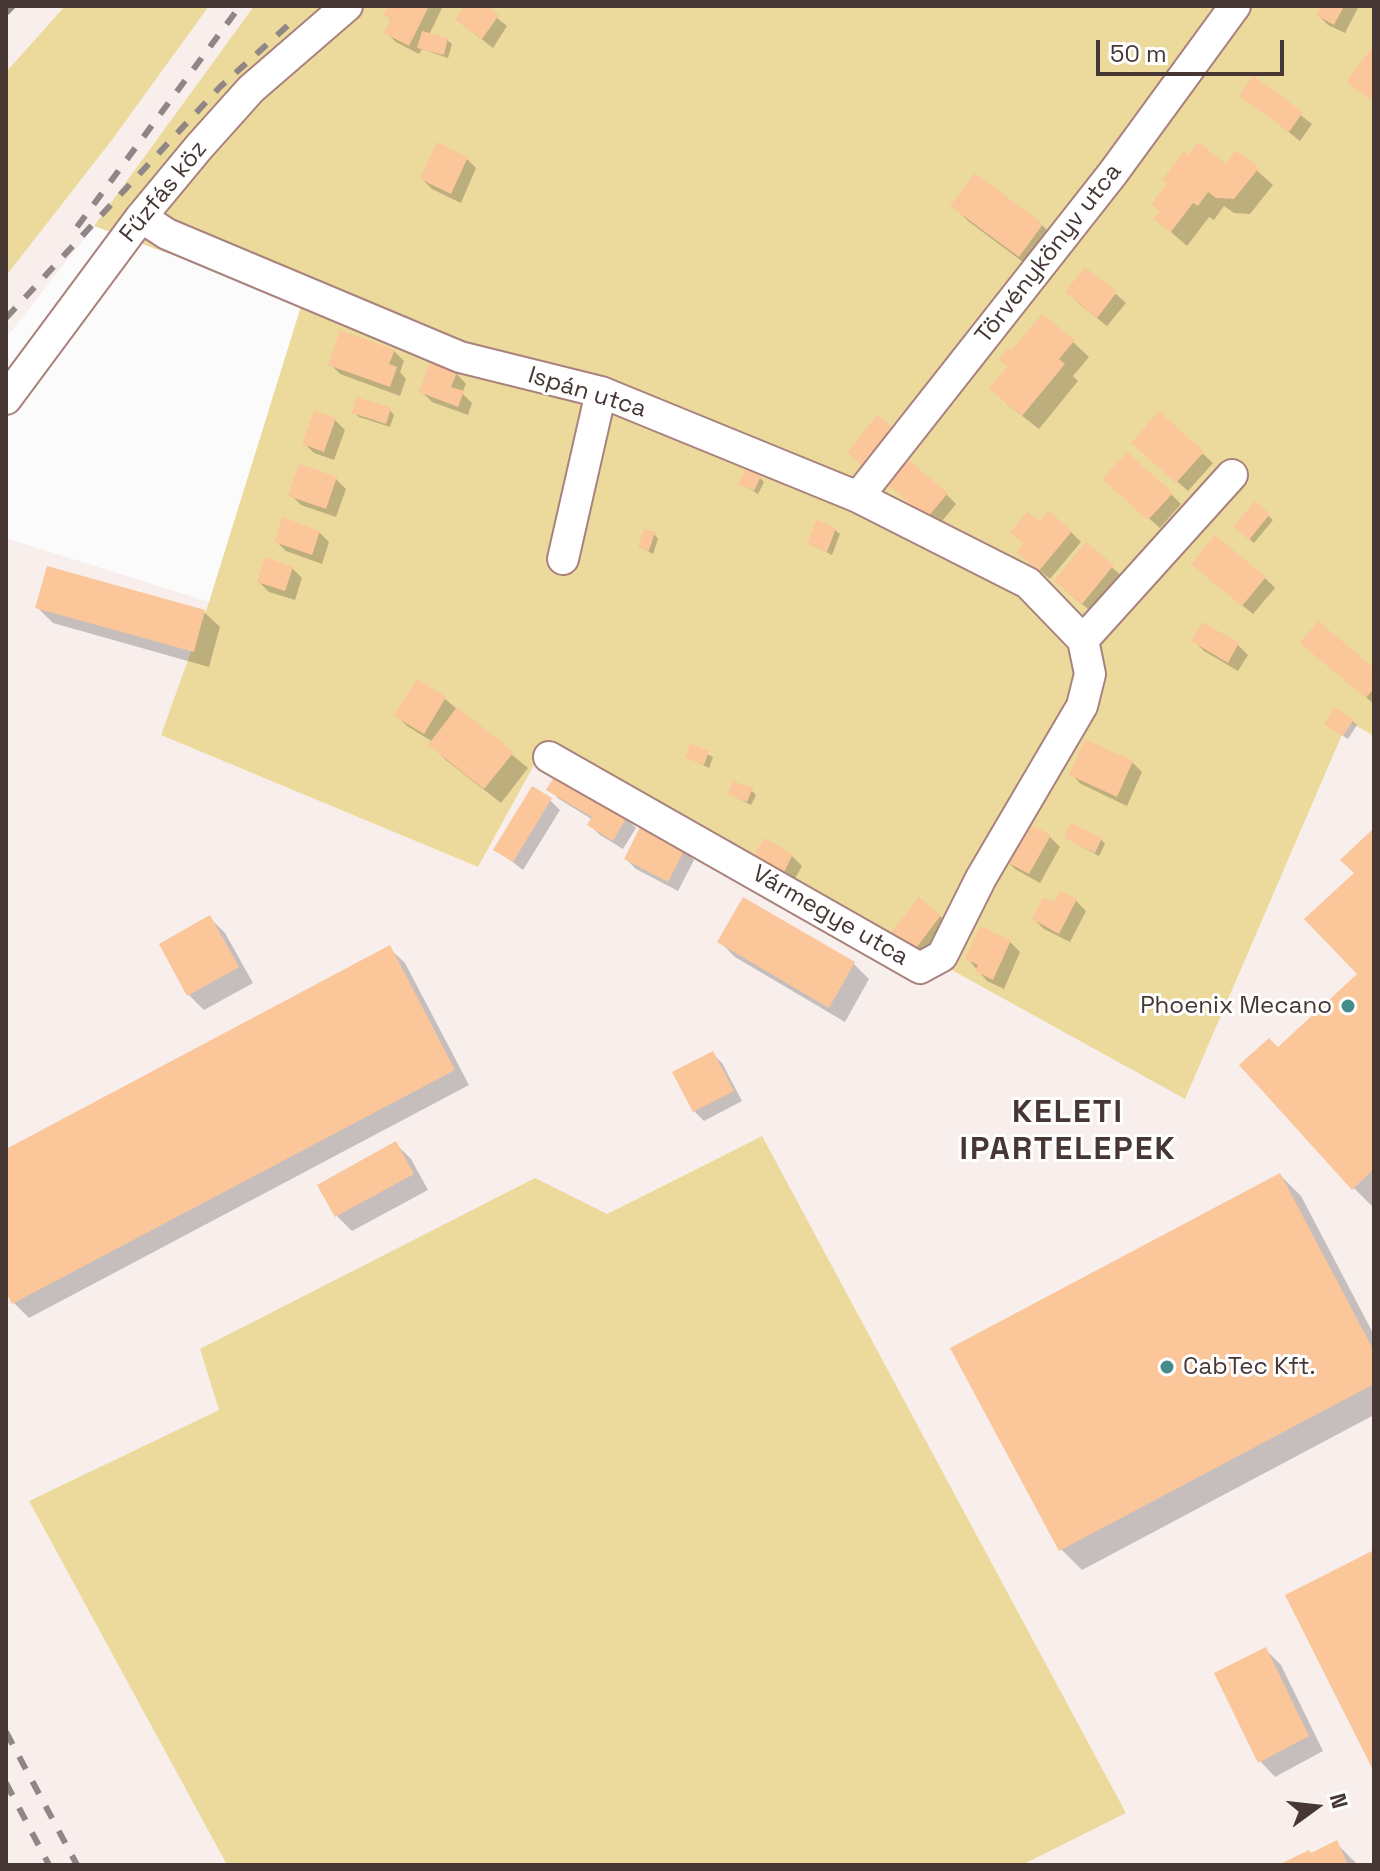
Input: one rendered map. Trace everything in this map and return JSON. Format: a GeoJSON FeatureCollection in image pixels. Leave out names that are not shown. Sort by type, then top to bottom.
{"type":"FeatureCollection","features":[{"type":"Feature","properties":{"kind":"street","name":"Fűzfás köz"},"geometry":{"type":"LineString","coordinates":[[6,399],[141,217],[251,89],[347,6]]}},
{"type":"Feature","properties":{"kind":"street","name":"Törvénykönyv utca"},"geometry":{"type":"LineString","coordinates":[[858,497],[1113,173],[1235,6]]}},
{"type":"Feature","properties":{"kind":"street","name":"Ispán utca"},"geometry":{"type":"LineString","coordinates":[[141,217],[167,234],[460,357],[601,392],[858,497],[1028,583],[1083,640]]}},
{"type":"Feature","properties":{"kind":"street"},"geometry":{"type":"LineString","coordinates":[[563,559],[601,392]]}},
{"type":"Feature","properties":{"kind":"street"},"geometry":{"type":"LineString","coordinates":[[1083,640],[1232,475]]}},
{"type":"Feature","properties":{"kind":"street","name":"Vármegye utca"},"geometry":{"type":"LineString","coordinates":[[549,757],[920,968],[942,956],[981,878],[1082,706],[1090,674],[1083,640]]}},
{"type":"Feature","properties":{"kind":"shaded area"},"geometry":{"type":"Polygon","coordinates":[[[6,6],[65,6],[6,72],[6,6]]]}},
{"type":"Feature","properties":{"kind":"shaded area"},"geometry":{"type":"Polygon","coordinates":[[[65,6],[209,6],[112,140],[6,276],[6,72],[65,6]]]}},
{"type":"Feature","properties":{"kind":"shaded area"},"geometry":{"type":"Polygon","coordinates":[[[209,6],[254,6],[94,226],[6,338],[6,276],[112,140],[209,6]]]}},
{"type":"Feature","properties":{"kind":"shaded area"},"geometry":{"type":"Polygon","coordinates":[[[254,6],[1374,6],[1374,736],[1348,721],[1185,1099],[545,745],[478,867],[161,735],[209,602],[302,303],[94,226],[254,6]]]}},
{"type":"Feature","properties":{"kind":"shaded area"},"geometry":{"type":"Polygon","coordinates":[[[6,538],[209,602],[162,735],[478,867],[544,744],[1185,1098],[1349,720],[1374,736],[1374,1865],[1022,1865],[1126,1813],[761,1136],[607,1214],[200,1349],[220,1410],[29,1501],[227,1865],[6,1865],[6,538]]]}},
{"type":"Feature","properties":{"kind":"shaded area"},"geometry":{"type":"Polygon","coordinates":[[[762,1136],[1126,1813],[1022,1865],[227,1865],[29,1501],[219,1410],[200,1349],[535,1178],[607,1214],[762,1136]]]}},
{"type":"Feature","properties":{"kind":"building"},"geometry":{"type":"Polygon","coordinates":[[[388,6],[429,6],[409,46],[384,33],[391,19],[383,15],[388,6]]]}},
{"type":"Feature","properties":{"kind":"building"},"geometry":{"type":"Polygon","coordinates":[[[464,6],[486,6],[499,15],[482,39],[455,20],[464,6]]]}},
{"type":"Feature","properties":{"kind":"building"},"geometry":{"type":"Polygon","coordinates":[[[1321,6],[1344,6],[1334,25],[1316,15],[1321,6]]]}},
{"type":"Feature","properties":{"kind":"building"},"geometry":{"type":"Polygon","coordinates":[[[422,31],[448,38],[444,55],[417,48],[422,31]]]}},
{"type":"Feature","properties":{"kind":"building"},"geometry":{"type":"Polygon","coordinates":[[[1374,45],[1374,102],[1346,82],[1374,45]]]}},
{"type":"Feature","properties":{"kind":"building"},"geometry":{"type":"Polygon","coordinates":[[[1253,76],[1303,112],[1289,132],[1239,96],[1253,76]]]}},
{"type":"Feature","properties":{"kind":"building"},"geometry":{"type":"Polygon","coordinates":[[[437,142],[468,157],[451,194],[420,179],[437,142]]]}},
{"type":"Feature","properties":{"kind":"building"},"geometry":{"type":"Polygon","coordinates":[[[1198,142],[1226,164],[1236,150],[1259,168],[1234,199],[1216,198],[1208,192],[1198,206],[1193,203],[1171,232],[1153,219],[1160,211],[1151,204],[1167,183],[1162,180],[1184,151],[1188,155],[1198,142]]]}},
{"type":"Feature","properties":{"kind":"building"},"geometry":{"type":"Polygon","coordinates":[[[975,173],[1043,224],[1019,257],[950,206],[975,173]]]}},
{"type":"Feature","properties":{"kind":"building"},"geometry":{"type":"Polygon","coordinates":[[[1085,267],[1117,292],[1097,318],[1065,292],[1085,267]]]}},
{"type":"Feature","properties":{"kind":"building"},"geometry":{"type":"Polygon","coordinates":[[[1042,314],[1075,340],[1059,359],[1065,364],[1022,416],[989,389],[1007,367],[999,360],[1008,348],[1011,351],[1042,314]]]}},
{"type":"Feature","properties":{"kind":"building"},"geometry":{"type":"Polygon","coordinates":[[[340,330],[395,350],[389,364],[397,367],[390,387],[328,365],[340,330]]]}},
{"type":"Feature","properties":{"kind":"building"},"geometry":{"type":"Polygon","coordinates":[[[430,362],[457,372],[451,387],[464,391],[458,407],[419,392],[430,362]]]}},
{"type":"Feature","properties":{"kind":"building"},"geometry":{"type":"Polygon","coordinates":[[[357,397],[391,408],[386,424],[352,413],[357,397]]]}},
{"type":"Feature","properties":{"kind":"building"},"geometry":{"type":"Polygon","coordinates":[[[314,410],[336,418],[324,452],[302,444],[314,410]]]}},
{"type":"Feature","properties":{"kind":"building"},"geometry":{"type":"Polygon","coordinates":[[[1159,411],[1204,452],[1176,483],[1131,443],[1159,411]]]}},
{"type":"Feature","properties":{"kind":"building"},"geometry":{"type":"Polygon","coordinates":[[[877,415],[899,433],[868,471],[847,453],[877,415]]]}},
{"type":"Feature","properties":{"kind":"building"},"geometry":{"type":"Polygon","coordinates":[[[1127,452],[1173,493],[1148,520],[1102,479],[1127,452]]]}},
{"type":"Feature","properties":{"kind":"building"},"geometry":{"type":"Polygon","coordinates":[[[908,460],[948,493],[927,518],[888,485],[908,460]]]}},
{"type":"Feature","properties":{"kind":"building"},"geometry":{"type":"Polygon","coordinates":[[[299,464],[337,477],[326,509],[288,496],[299,464]]]}},
{"type":"Feature","properties":{"kind":"building"},"geometry":{"type":"Polygon","coordinates":[[[746,469],[761,476],[754,491],[738,484],[746,469]]]}},
{"type":"Feature","properties":{"kind":"building"},"geometry":{"type":"Polygon","coordinates":[[[1255,501],[1270,514],[1249,540],[1233,527],[1255,501]]]}},
{"type":"Feature","properties":{"kind":"building"},"geometry":{"type":"Polygon","coordinates":[[[1049,511],[1072,531],[1039,571],[1016,552],[1023,543],[1010,533],[1027,512],[1040,522],[1049,511]]]}},
{"type":"Feature","properties":{"kind":"building"},"geometry":{"type":"Polygon","coordinates":[[[282,517],[320,531],[312,555],[274,542],[282,517]]]}},
{"type":"Feature","properties":{"kind":"building"},"geometry":{"type":"Polygon","coordinates":[[[816,520],[836,528],[827,552],[807,544],[816,520]]]}},
{"type":"Feature","properties":{"kind":"building"},"geometry":{"type":"Polygon","coordinates":[[[644,529],[655,532],[649,551],[638,547],[644,529]]]}},
{"type":"Feature","properties":{"kind":"building"},"geometry":{"type":"Polygon","coordinates":[[[1215,535],[1266,577],[1242,606],[1191,564],[1215,535]]]}},
{"type":"Feature","properties":{"kind":"building"},"geometry":{"type":"Polygon","coordinates":[[[1086,542],[1114,565],[1082,604],[1054,581],[1086,542]]]}},
{"type":"Feature","properties":{"kind":"building"},"geometry":{"type":"Polygon","coordinates":[[[265,557],[293,567],[285,591],[257,582],[265,557]]]}},
{"type":"Feature","properties":{"kind":"building"},"geometry":{"type":"Polygon","coordinates":[[[47,566],[205,610],[194,652],[35,608],[47,566]]]}},
{"type":"Feature","properties":{"kind":"building"},"geometry":{"type":"Polygon","coordinates":[[[1318,621],[1374,668],[1374,688],[1366,698],[1300,643],[1318,621]]]}},
{"type":"Feature","properties":{"kind":"building"},"geometry":{"type":"Polygon","coordinates":[[[1203,622],[1239,643],[1228,663],[1191,641],[1203,622]]]}},
{"type":"Feature","properties":{"kind":"building"},"geometry":{"type":"Polygon","coordinates":[[[417,679],[446,697],[424,734],[394,716],[417,679]]]}},
{"type":"Feature","properties":{"kind":"building"},"geometry":{"type":"Polygon","coordinates":[[[457,707],[514,752],[484,789],[428,745],[457,707]]]}},
{"type":"Feature","properties":{"kind":"building"},"geometry":{"type":"Polygon","coordinates":[[[1334,707],[1354,719],[1343,736],[1324,724],[1334,707]]]}},
{"type":"Feature","properties":{"kind":"building"},"geometry":{"type":"Polygon","coordinates":[[[1085,739],[1133,761],[1117,797],[1069,775],[1085,739]]]}},
{"type":"Feature","properties":{"kind":"building"},"geometry":{"type":"Polygon","coordinates":[[[690,743],[709,751],[704,765],[685,757],[690,743]]]}},
{"type":"Feature","properties":{"kind":"building"},"geometry":{"type":"Polygon","coordinates":[[[556,774],[627,817],[613,841],[587,825],[592,817],[546,790],[556,774]]]}},
{"type":"Feature","properties":{"kind":"building"},"geometry":{"type":"Polygon","coordinates":[[[733,781],[753,788],[747,802],[727,795],[733,781]]]}},
{"type":"Feature","properties":{"kind":"building"},"geometry":{"type":"Polygon","coordinates":[[[532,786],[552,798],[513,862],[493,850],[532,786]]]}},
{"type":"Feature","properties":{"kind":"building"},"geometry":{"type":"Polygon","coordinates":[[[1024,821],[1051,835],[1029,874],[1003,860],[1024,821]]]}},
{"type":"Feature","properties":{"kind":"building"},"geometry":{"type":"Polygon","coordinates":[[[1071,823],[1102,838],[1095,853],[1064,838],[1071,823]]]}},
{"type":"Feature","properties":{"kind":"building"},"geometry":{"type":"Polygon","coordinates":[[[641,825],[685,849],[668,882],[624,859],[641,825]]]}},
{"type":"Feature","properties":{"kind":"building","name":"Phoenix Mecano"},"geometry":{"type":"Polygon","coordinates":[[[1374,828],[1374,1169],[1352,1190],[1239,1065],[1269,1038],[1278,1047],[1357,974],[1304,919],[1354,873],[1340,860],[1374,828]]]}},
{"type":"Feature","properties":{"kind":"building"},"geometry":{"type":"Polygon","coordinates":[[[764,838],[793,854],[780,880],[750,864],[764,838]]]}},
{"type":"Feature","properties":{"kind":"building"},"geometry":{"type":"Polygon","coordinates":[[[1060,891],[1077,899],[1059,934],[1032,919],[1043,897],[1054,902],[1060,891]]]}},
{"type":"Feature","properties":{"kind":"building"},"geometry":{"type":"Polygon","coordinates":[[[743,897],[855,962],[829,1008],[717,942],[743,897]]]}},
{"type":"Feature","properties":{"kind":"building"},"geometry":{"type":"Polygon","coordinates":[[[919,897],[941,915],[914,951],[891,933],[919,897]]]}},
{"type":"Feature","properties":{"kind":"building"},"geometry":{"type":"Polygon","coordinates":[[[210,915],[239,967],[187,996],[159,944],[210,915]]]}},
{"type":"Feature","properties":{"kind":"building"},"geometry":{"type":"Polygon","coordinates":[[[980,926],[1011,940],[993,980],[975,971],[978,965],[965,959],[980,926]]]}},
{"type":"Feature","properties":{"kind":"building"},"geometry":{"type":"Polygon","coordinates":[[[390,945],[455,1070],[12,1304],[6,1292],[6,1149],[390,945]]]}},
{"type":"Feature","properties":{"kind":"building"},"geometry":{"type":"Polygon","coordinates":[[[713,1051],[734,1091],[693,1112],[672,1072],[713,1051]]]}},
{"type":"Feature","properties":{"kind":"building"},"geometry":{"type":"Polygon","coordinates":[[[396,1141],[414,1174],[335,1217],[317,1185],[396,1141]]]}},
{"type":"Feature","properties":{"kind":"building","name":"CabTec Kft."},"geometry":{"type":"Polygon","coordinates":[[[1280,1173],[1374,1351],[1374,1384],[1059,1551],[950,1348],[1280,1173]]]}},
{"type":"Feature","properties":{"kind":"building"},"geometry":{"type":"Polygon","coordinates":[[[1374,1550],[1374,1772],[1285,1595],[1374,1550]]]}},
{"type":"Feature","properties":{"kind":"building"},"geometry":{"type":"Polygon","coordinates":[[[1266,1647],[1309,1736],[1258,1763],[1214,1673],[1266,1647]]]}},
{"type":"Feature","properties":{"kind":"building"},"geometry":{"type":"Polygon","coordinates":[[[1337,1840],[1348,1865],[1278,1865],[1309,1850],[1311,1853],[1337,1840]]]}},
{"type":"Feature","properties":{"kind":"railway"},"geometry":{"type":"LineString","coordinates":[[6,13],[13,6]]}},
{"type":"Feature","properties":{"kind":"railway"},"geometry":{"type":"LineString","coordinates":[[77,227],[240,6]]}},
{"type":"Feature","properties":{"kind":"railway"},"geometry":{"type":"LineString","coordinates":[[6,318],[220,87],[295,19]]}},
{"type":"Feature","properties":{"kind":"railway"},"geometry":{"type":"LineString","coordinates":[[6,1732],[77,1865]]}},
{"type":"Feature","properties":{"kind":"railway"},"geometry":{"type":"LineString","coordinates":[[6,1783],[49,1865]]}},
{"type":"Feature","properties":{"kind":"place","name":"Phoenix Mecano"},"geometry":{"type":"Point","coordinates":[1348,1006]}},
{"type":"Feature","properties":{"kind":"place","name":"CabTec Kft."},"geometry":{"type":"Point","coordinates":[1167,1367]}},
{"type":"Feature","properties":{"kind":"district","name":"KELETI IPARTELEPEK"},"geometry":{"type":"Point","coordinates":[1068,1132]}}]}
